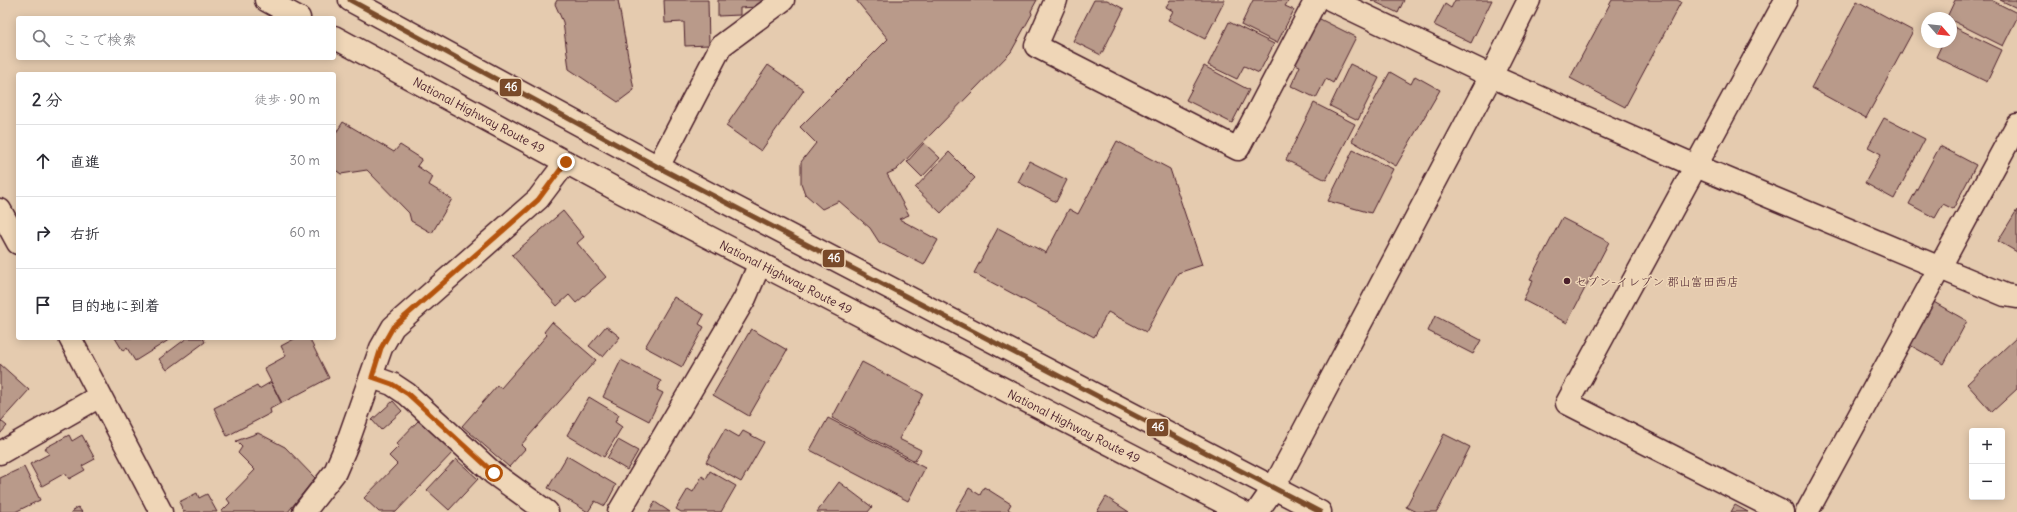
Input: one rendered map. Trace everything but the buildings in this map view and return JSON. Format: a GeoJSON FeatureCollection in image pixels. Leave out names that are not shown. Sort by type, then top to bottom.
{"type":"FeatureCollection","features":[{"type":"Feature","properties":{"kind":"main road"},"geometry":{"type":"LineString","coordinates":[[266,0],[295,16]]}},
{"type":"Feature","properties":{"kind":"main road"},"geometry":{"type":"LineString","coordinates":[[350,0],[658,166],[1320,512]]}},
{"type":"Feature","properties":{"kind":"main road"},"geometry":{"type":"LineString","coordinates":[[658,166],[721,46],[783,0]]}},
{"type":"Feature","properties":{"kind":"main road"},"geometry":{"type":"LineString","coordinates":[[1056,0],[1036,46],[1238,149],[1316,0]]}},
{"type":"Feature","properties":{"kind":"main road"},"geometry":{"type":"LineString","coordinates":[[1332,0],[1491,76],[1696,166],[2005,295],[2017,297]]}},
{"type":"Feature","properties":{"kind":"main road"},"geometry":{"type":"LineString","coordinates":[[1257,512],[1273,488],[1491,76],[1529,0]]}},
{"type":"Feature","properties":{"kind":"main road"},"geometry":{"type":"LineString","coordinates":[[1782,512],[1566,403],[1786,0]]}},
{"type":"Feature","properties":{"kind":"main road","name":"National Highway Route 49"},"geometry":{"type":"LineString","coordinates":[[336,38],[566,162],[1242,512]]}},
{"type":"Feature","properties":{"kind":"main road"},"geometry":{"type":"LineString","coordinates":[[1807,512],[2017,125]]}},
{"type":"Feature","properties":{"kind":"main road"},"geometry":{"type":"LineString","coordinates":[[304,512],[334,472],[347,444],[381,348],[393,327],[538,200],[566,162]]}},
{"type":"Feature","properties":{"kind":"main road"},"geometry":{"type":"LineString","coordinates":[[1,215],[16,240]]}},
{"type":"Feature","properties":{"kind":"main road"},"geometry":{"type":"LineString","coordinates":[[619,512],[745,298],[760,263]]}},
{"type":"Feature","properties":{"kind":"main road"},"geometry":{"type":"LineString","coordinates":[[71,340],[161,512]]}},
{"type":"Feature","properties":{"kind":"main road"},"geometry":{"type":"LineString","coordinates":[[372,377],[392,384],[408,394],[494,473],[548,512]]}},
{"type":"Feature","properties":{"kind":"main road"},"geometry":{"type":"LineString","coordinates":[[0,453],[100,396]]}},
{"type":"Feature","properties":{"kind":"transit line","name":"46"},"geometry":{"type":"LineString","coordinates":[[350,0],[658,167],[1320,512]]}},
{"type":"Feature","properties":{"kind":"place","name":"セブン-イレブン 郡山富田西店"},"geometry":{"type":"Point","coordinates":[1567,281]}},
{"type":"Feature","properties":{"kind":"route"},"geometry":{"type":"LineString","coordinates":[[494,473],[417,404],[408,394],[392,384],[372,377],[381,348],[393,327],[538,200],[566,162]]}}]}
